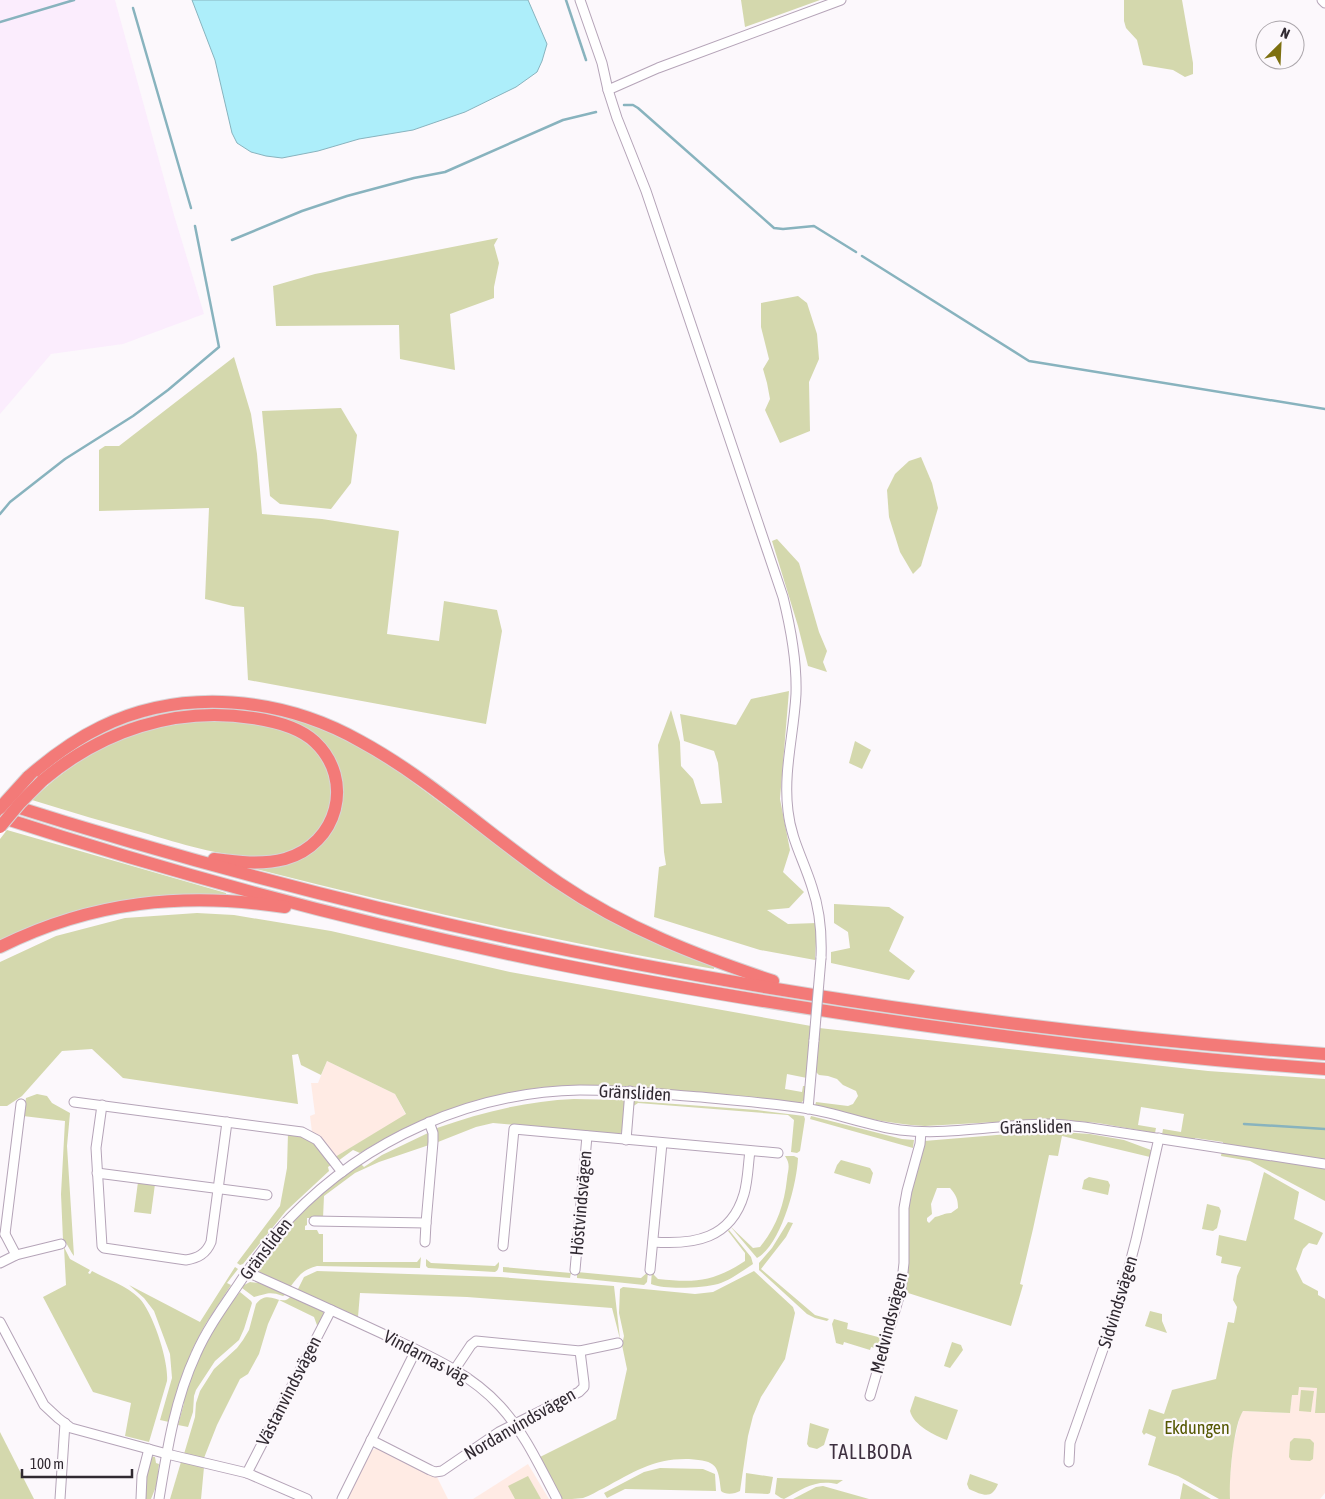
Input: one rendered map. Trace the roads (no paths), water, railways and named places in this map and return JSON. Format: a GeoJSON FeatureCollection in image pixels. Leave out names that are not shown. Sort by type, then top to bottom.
{"type":"FeatureCollection","features":[{"type":"Feature","properties":{"kind":"highway"},"geometry":{"type":"LineString","coordinates":[[0,808],[28,777],[46,761],[103,726],[147,710],[172,705],[210,702],[251,704],[287,711],[323,723],[360,740],[381,753],[431,787],[560,884],[614,917],[686,950],[814,994]]}},
{"type":"Feature","properties":{"kind":"highway"},"geometry":{"type":"LineString","coordinates":[[0,827],[20,803],[55,770],[93,745],[130,729],[167,719],[205,715],[264,719],[301,732],[326,754],[332,766],[338,787],[336,805],[326,830],[309,848],[285,859],[264,862],[236,862],[176,855]]}},
{"type":"Feature","properties":{"kind":"highway"},"geometry":{"type":"LineString","coordinates":[[0,802],[81,828],[257,878],[445,924],[632,962],[814,994],[985,1019],[1118,1036],[1325,1054]]}},
{"type":"Feature","properties":{"kind":"highway"},"geometry":{"type":"LineString","coordinates":[[0,817],[130,858],[354,918],[550,962],[697,990],[809,1009],[1115,1051],[1325,1069]]}},
{"type":"Feature","properties":{"kind":"highway"},"geometry":{"type":"LineString","coordinates":[[0,947],[34,932],[72,919],[116,908],[152,902],[209,900],[242,902],[354,918]]}},
{"type":"Feature","properties":{"kind":"street"},"geometry":{"type":"LineString","coordinates":[[580,0],[602,63],[617,118],[646,191],[750,497],[788,618],[795,661],[796,693],[788,771],[788,810],[794,841],[812,886],[821,921],[820,958],[808,1109]]}},
{"type":"Feature","properties":{"kind":"street"},"geometry":{"type":"LineString","coordinates":[[608,90],[658,68],[841,0]]}},
{"type":"Feature","properties":{"kind":"street"},"geometry":{"type":"LineString","coordinates":[[1322,0],[1325,3]]}},
{"type":"Feature","properties":{"kind":"street","name":"Gränsliden"},"geometry":{"type":"LineString","coordinates":[[159,1499],[167,1454],[184,1385],[196,1353],[207,1331],[261,1252],[290,1217],[316,1192],[342,1172],[388,1142],[429,1122],[460,1110],[536,1093],[580,1090],[630,1091],[808,1109],[881,1127],[921,1132],[1049,1124],[1084,1127],[1325,1164]]}},
{"type":"Feature","properties":{"kind":"street"},"geometry":{"type":"LineString","coordinates":[[626,1140],[630,1091]]}},
{"type":"Feature","properties":{"kind":"street"},"geometry":{"type":"LineString","coordinates":[[74,1102],[297,1130],[317,1140],[342,1172]]}},
{"type":"Feature","properties":{"kind":"street"},"geometry":{"type":"LineString","coordinates":[[16,1254],[3,1235],[21,1104]]}},
{"type":"Feature","properties":{"kind":"street"},"geometry":{"type":"LineString","coordinates":[[102,1105],[96,1148],[102,1246],[104,1248],[186,1260],[203,1255],[209,1246],[227,1122]]}},
{"type":"Feature","properties":{"kind":"street"},"geometry":{"type":"LineString","coordinates":[[425,1242],[433,1142],[433,1132],[429,1122]]}},
{"type":"Feature","properties":{"kind":"street","name":"Höstvindsvägen"},"geometry":{"type":"LineString","coordinates":[[503,1246],[514,1129],[778,1153]]}},
{"type":"Feature","properties":{"kind":"street","name":"Medvindsvägen"},"geometry":{"type":"LineString","coordinates":[[870,1396],[901,1290],[904,1272],[904,1208],[920,1144],[921,1132]]}},
{"type":"Feature","properties":{"kind":"street","name":"Höstvindsvägen"},"geometry":{"type":"LineString","coordinates":[[575,1270],[587,1136]]}},
{"type":"Feature","properties":{"kind":"street","name":"Sidvindsvägen"},"geometry":{"type":"LineString","coordinates":[[1069,1462],[1070,1443],[1117,1312],[1126,1280],[1159,1138]]}},
{"type":"Feature","properties":{"kind":"street"},"geometry":{"type":"LineString","coordinates":[[650,1270],[662,1143]]}},
{"type":"Feature","properties":{"kind":"street"},"geometry":{"type":"LineString","coordinates":[[653,1242],[674,1243],[698,1240],[713,1234],[727,1224],[738,1209],[745,1192],[750,1151]]}},
{"type":"Feature","properties":{"kind":"street"},"geometry":{"type":"LineString","coordinates":[[97,1173],[267,1195]]}},
{"type":"Feature","properties":{"kind":"street"},"geometry":{"type":"LineString","coordinates":[[314,1221],[426,1223]]}},
{"type":"Feature","properties":{"kind":"street"},"geometry":{"type":"LineString","coordinates":[[0,1263],[16,1254],[61,1244]]}},
{"type":"Feature","properties":{"kind":"street","name":"Vindarnas väg"},"geometry":{"type":"LineString","coordinates":[[247,1272],[455,1369],[482,1389],[514,1423],[557,1499]]}},
{"type":"Feature","properties":{"kind":"street","name":"Västanvindsvägen"},"geometry":{"type":"LineString","coordinates":[[247,1473],[331,1310]]}},
{"type":"Feature","properties":{"kind":"street"},"geometry":{"type":"LineString","coordinates":[[0,1322],[41,1400],[65,1424],[78,1430],[148,1449],[247,1473],[307,1499]]}},
{"type":"Feature","properties":{"kind":"street"},"geometry":{"type":"LineString","coordinates":[[455,1369],[471,1345],[476,1341],[580,1350],[618,1343]]}},
{"type":"Feature","properties":{"kind":"street"},"geometry":{"type":"LineString","coordinates":[[342,1499],[416,1350]]}},
{"type":"Feature","properties":{"kind":"street","name":"Nordanvindsvägen"},"geometry":{"type":"LineString","coordinates":[[371,1440],[430,1470],[442,1471],[514,1423],[582,1390],[584,1383],[580,1350]]}},
{"type":"Feature","properties":{"kind":"street"},"geometry":{"type":"LineString","coordinates":[[60,1499],[65,1424]]}},
{"type":"Feature","properties":{"kind":"street"},"geometry":{"type":"LineString","coordinates":[[141,1499],[142,1476],[148,1449]]}},
{"type":"Feature","properties":{"kind":"water"},"geometry":{"type":"Polygon","coordinates":[[[192,0],[528,0],[547,44],[537,72],[516,87],[465,112],[413,130],[359,139],[318,151],[282,158],[251,152],[237,143],[232,133],[215,60],[192,0]]]}},
{"type":"Feature","properties":{"kind":"waterway"},"geometry":{"type":"LineString","coordinates":[[0,22],[74,0]]}},
{"type":"Feature","properties":{"kind":"waterway"},"geometry":{"type":"LineString","coordinates":[[566,0],[586,60]]}},
{"type":"Feature","properties":{"kind":"waterway"},"geometry":{"type":"LineString","coordinates":[[133,8],[191,208]]}},
{"type":"Feature","properties":{"kind":"waterway"},"geometry":{"type":"LineString","coordinates":[[624,105],[633,105],[638,108],[774,228],[814,226],[856,252]]}},
{"type":"Feature","properties":{"kind":"waterway"},"geometry":{"type":"LineString","coordinates":[[232,240],[302,211],[347,196],[414,178],[445,172],[563,120],[596,112]]}},
{"type":"Feature","properties":{"kind":"waterway"},"geometry":{"type":"LineString","coordinates":[[0,514],[10,502],[65,459],[133,416],[168,390],[219,347],[195,226]]}},
{"type":"Feature","properties":{"kind":"waterway"},"geometry":{"type":"LineString","coordinates":[[862,256],[1029,361],[1325,409]]}},
{"type":"Feature","properties":{"kind":"waterway"},"geometry":{"type":"LineString","coordinates":[[1244,1124],[1325,1129]]}},
{"type":"Feature","properties":{"kind":"district","name":"TALLBODA"},"geometry":{"type":"Point","coordinates":[871,1452]}},
{"type":"Feature","properties":{"kind":"park label","name":"Ekdungen"},"geometry":{"type":"Point","coordinates":[1197,1428]}}]}
